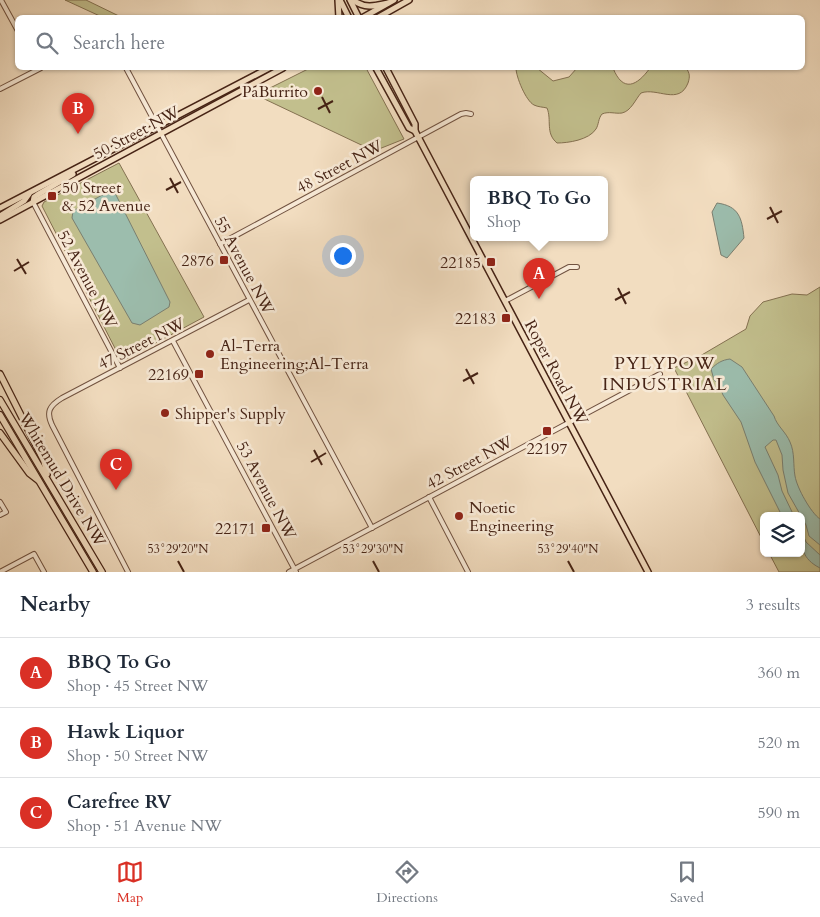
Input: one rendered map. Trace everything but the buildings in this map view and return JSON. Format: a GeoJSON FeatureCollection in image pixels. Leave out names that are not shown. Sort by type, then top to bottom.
{"type":"FeatureCollection","features":[{"type":"Feature","properties":{"kind":"highway"},"geometry":{"type":"LineString","coordinates":[[0,374],[44,461],[48,478]]}},
{"type":"Feature","properties":{"kind":"highway","name":"Whitemud Drive NW"},"geometry":{"type":"LineString","coordinates":[[0,400],[48,478],[102,572]]}},
{"type":"Feature","properties":{"kind":"highway","name":"Whitemud Drive NW"},"geometry":{"type":"LineString","coordinates":[[0,415],[93,572]]}},
{"type":"Feature","properties":{"kind":"highway"},"geometry":{"type":"LineString","coordinates":[[0,433],[29,473],[42,483]]}},
{"type":"Feature","properties":{"kind":"main road"},"geometry":{"type":"LineString","coordinates":[[339,0],[339,15]]}},
{"type":"Feature","properties":{"kind":"main road"},"geometry":{"type":"LineString","coordinates":[[339,0],[347,15]]}},
{"type":"Feature","properties":{"kind":"main road"},"geometry":{"type":"LineString","coordinates":[[352,0],[367,6],[391,2]]}},
{"type":"Feature","properties":{"kind":"main road"},"geometry":{"type":"LineString","coordinates":[[352,0],[360,15]]}},
{"type":"Feature","properties":{"kind":"main road"},"geometry":{"type":"LineString","coordinates":[[382,15],[409,0]]}},
{"type":"Feature","properties":{"kind":"main road"},"geometry":{"type":"LineString","coordinates":[[367,15],[391,2]]}},
{"type":"Feature","properties":{"kind":"main road"},"geometry":{"type":"LineString","coordinates":[[385,15],[391,10]]}},
{"type":"Feature","properties":{"kind":"main road","name":"50 Street NW"},"geometry":{"type":"LineString","coordinates":[[0,208],[265,70]]}},
{"type":"Feature","properties":{"kind":"main road","name":"50 Street NW"},"geometry":{"type":"LineString","coordinates":[[0,220],[279,70]]}},
{"type":"Feature","properties":{"kind":"main road","name":"Roper Road NW"},"geometry":{"type":"LineString","coordinates":[[377,70],[409,128],[415,131]]}},
{"type":"Feature","properties":{"kind":"main road","name":"Roper Road NW"},"geometry":{"type":"LineString","coordinates":[[387,70],[415,124],[415,131],[418,137],[470,235]]}},
{"type":"Feature","properties":{"kind":"main road"},"geometry":{"type":"LineString","coordinates":[[33,202],[34,197],[68,178],[88,163]]}},
{"type":"Feature","properties":{"kind":"main road"},"geometry":{"type":"LineString","coordinates":[[0,216],[24,201],[28,194]]}},
{"type":"Feature","properties":{"kind":"main road","name":"Roper Road NW"},"geometry":{"type":"LineString","coordinates":[[473,241],[648,572]]}},
{"type":"Feature","properties":{"kind":"street"},"geometry":{"type":"LineString","coordinates":[[1,0],[15,26]]}},
{"type":"Feature","properties":{"kind":"street"},"geometry":{"type":"LineString","coordinates":[[0,89],[35,70]]}},
{"type":"Feature","properties":{"kind":"street","name":"55 Avenue NW"},"geometry":{"type":"LineString","coordinates":[[127,70],[372,528]]}},
{"type":"Feature","properties":{"kind":"street","name":"48 Street NW"},"geometry":{"type":"LineString","coordinates":[[220,244],[461,114],[471,114]]}},
{"type":"Feature","properties":{"kind":"street","name":"52 Avenue NW"},"geometry":{"type":"LineString","coordinates":[[33,202],[120,368]]}},
{"type":"Feature","properties":{"kind":"street"},"geometry":{"type":"LineString","coordinates":[[505,301],[569,267],[577,267]]}},
{"type":"Feature","properties":{"kind":"street","name":"47 Street NW"},"geometry":{"type":"LineString","coordinates":[[128,572],[52,426],[48,413],[54,403],[249,300]]}},
{"type":"Feature","properties":{"kind":"street","name":"53 Avenue NW"},"geometry":{"type":"LineString","coordinates":[[173,341],[295,571]]}},
{"type":"Feature","properties":{"kind":"street","name":"42 Street NW"},"geometry":{"type":"LineString","coordinates":[[289,572],[295,571],[660,374]]}},
{"type":"Feature","properties":{"kind":"street"},"geometry":{"type":"LineString","coordinates":[[429,497],[468,572]]}},
{"type":"Feature","properties":{"kind":"street"},"geometry":{"type":"LineString","coordinates":[[0,502],[6,512],[0,515]]}},
{"type":"Feature","properties":{"kind":"street"},"geometry":{"type":"LineString","coordinates":[[0,572],[34,554],[44,572]]}},
{"type":"Feature","properties":{"kind":"shaded area"},"geometry":{"type":"Polygon","coordinates":[[[65,0],[86,0],[117,15],[98,15],[65,0]]]}},
{"type":"Feature","properties":{"kind":"shaded area"},"geometry":{"type":"Polygon","coordinates":[[[306,70],[367,70],[404,139],[374,151],[256,95],[306,70]]]}},
{"type":"Feature","properties":{"kind":"shaded area"},"geometry":{"type":"Polygon","coordinates":[[[516,70],[539,70],[553,81],[569,77],[575,70],[614,70],[621,81],[626,84],[635,83],[648,70],[687,70],[689,77],[684,90],[679,93],[673,95],[654,92],[641,93],[625,112],[602,114],[596,129],[588,136],[557,143],[551,135],[547,108],[531,103],[516,70]]]}},
{"type":"Feature","properties":{"kind":"shaded area"},"geometry":{"type":"Polygon","coordinates":[[[119,163],[204,317],[124,360],[119,356],[42,206],[44,202],[119,163]]]}},
{"type":"Feature","properties":{"kind":"shaded area"},"geometry":{"type":"Polygon","coordinates":[[[113,192],[170,302],[169,307],[140,325],[132,323],[72,218],[73,211],[106,193],[113,192]]]}},
{"type":"Feature","properties":{"kind":"shaded area"},"geometry":{"type":"Polygon","coordinates":[[[717,203],[735,210],[742,225],[744,238],[727,258],[721,255],[712,212],[717,203]]]}},
{"type":"Feature","properties":{"kind":"shaded area"},"geometry":{"type":"Polygon","coordinates":[[[820,287],[820,572],[779,572],[771,557],[805,557],[805,512],[760,512],[760,535],[674,368],[700,356],[746,329],[750,316],[763,302],[792,294],[807,295],[820,287]]]}},
{"type":"Feature","properties":{"kind":"shaded area"},"geometry":{"type":"Polygon","coordinates":[[[730,359],[742,367],[788,438],[793,450],[798,487],[809,506],[820,519],[820,545],[809,536],[805,523],[805,512],[799,512],[788,493],[782,455],[776,440],[773,440],[765,447],[792,512],[780,512],[755,462],[741,422],[723,395],[719,385],[714,380],[711,369],[724,360],[730,359]]]}},
{"type":"Feature","properties":{"kind":"shaded area"},"geometry":{"type":"Polygon","coordinates":[[[805,540],[820,555],[820,568],[809,561],[806,557],[805,540]]]}},
{"type":"Feature","properties":{"kind":"place","name":"PaBurrito"},"geometry":{"type":"Point","coordinates":[318,91]}},
{"type":"Feature","properties":{"kind":"place","name":"Hawk Liquor"},"geometry":{"type":"Point","coordinates":[78,134]}},
{"type":"Feature","properties":{"kind":"place","name":"50 Street & 52 Avenue"},"geometry":{"type":"Point","coordinates":[52,196]}},
{"type":"Feature","properties":{"kind":"place","name":"2876"},"geometry":{"type":"Point","coordinates":[224,260]}},
{"type":"Feature","properties":{"kind":"place","name":"22185"},"geometry":{"type":"Point","coordinates":[491,262]}},
{"type":"Feature","properties":{"kind":"place","name":"BBQ To Go"},"geometry":{"type":"Point","coordinates":[539,299]}},
{"type":"Feature","properties":{"kind":"place","name":"22183"},"geometry":{"type":"Point","coordinates":[506,318]}},
{"type":"Feature","properties":{"kind":"place","name":"Al-Terra Engineering;Al-Terra"},"geometry":{"type":"Point","coordinates":[210,354]}},
{"type":"Feature","properties":{"kind":"place","name":"22169"},"geometry":{"type":"Point","coordinates":[199,374]}},
{"type":"Feature","properties":{"kind":"place","name":"Shipper's Supply"},"geometry":{"type":"Point","coordinates":[165,413]}},
{"type":"Feature","properties":{"kind":"place","name":"22197"},"geometry":{"type":"Point","coordinates":[547,431]}},
{"type":"Feature","properties":{"kind":"place","name":"Carefree RV"},"geometry":{"type":"Point","coordinates":[116,490]}},
{"type":"Feature","properties":{"kind":"place","name":"Noetic Engineering"},"geometry":{"type":"Point","coordinates":[459,516]}},
{"type":"Feature","properties":{"kind":"place","name":"22171"},"geometry":{"type":"Point","coordinates":[266,528]}},
{"type":"Feature","properties":{"kind":"district","name":"PYLYPOW INDUSTRIAL"},"geometry":{"type":"Point","coordinates":[665,373]}}]}
